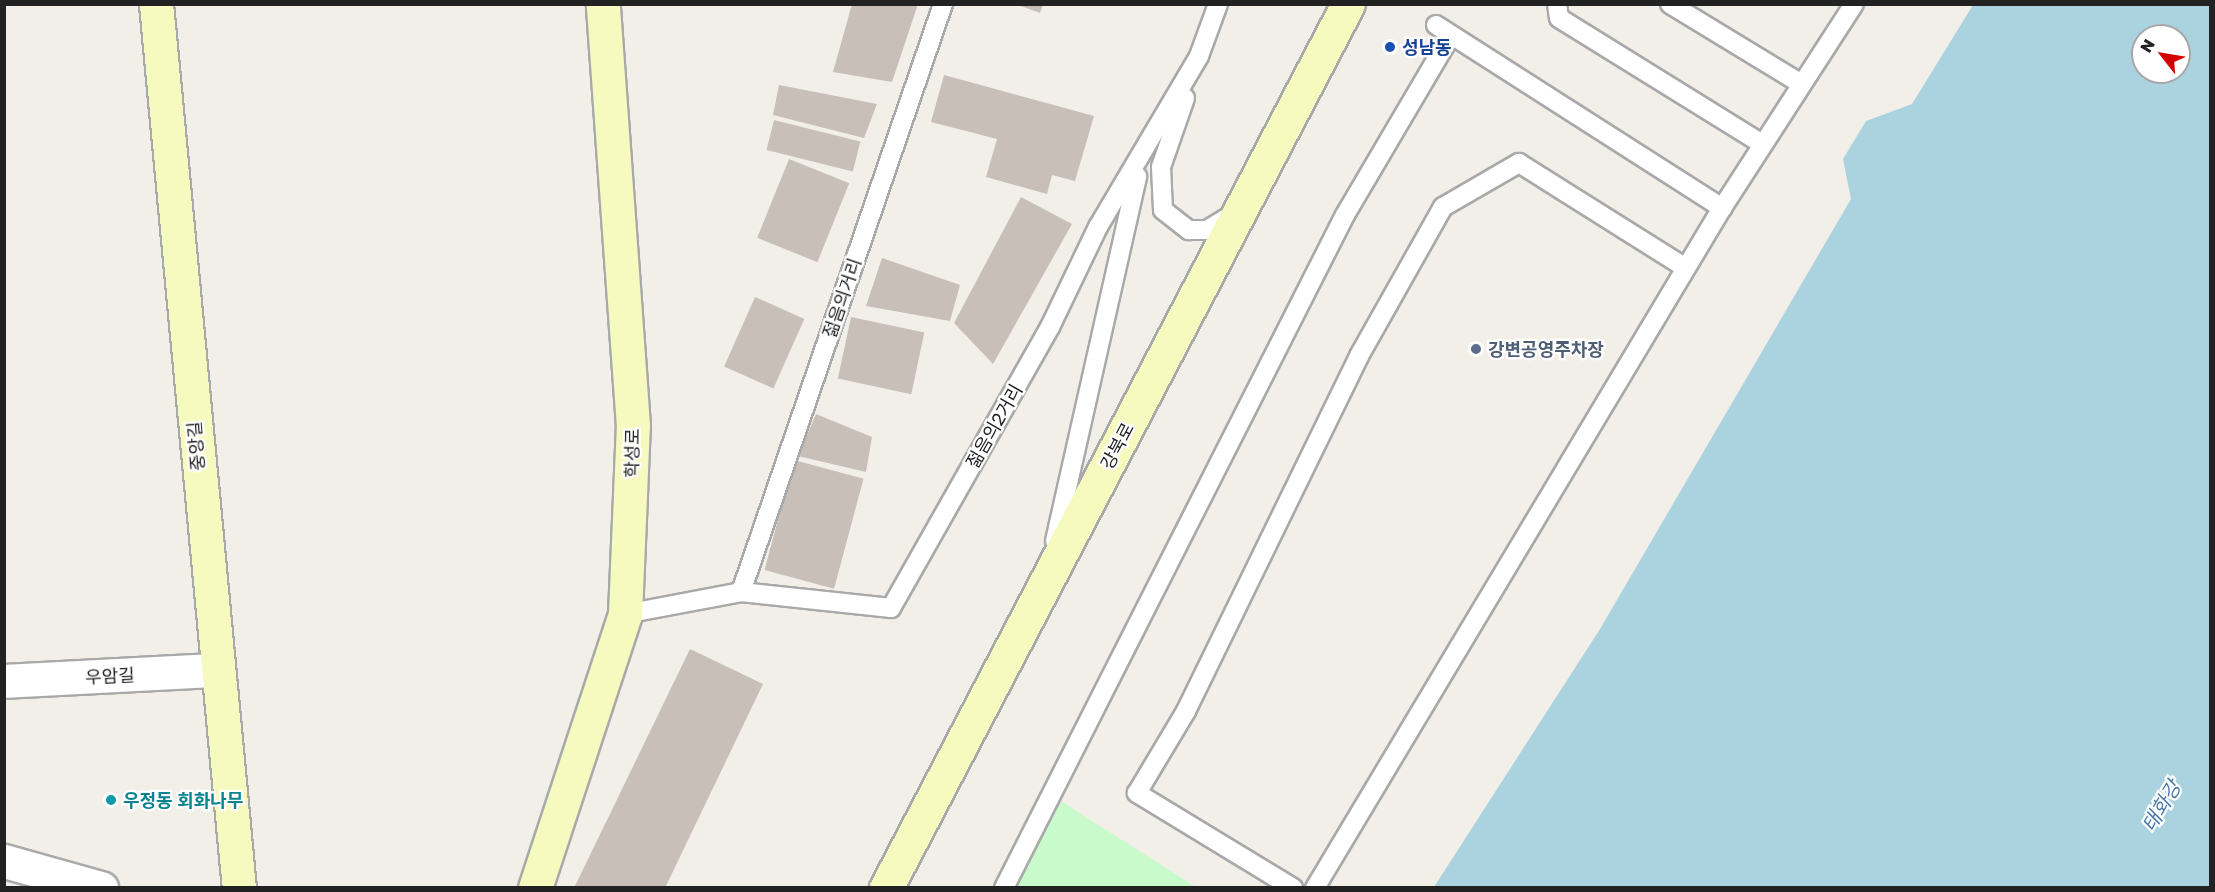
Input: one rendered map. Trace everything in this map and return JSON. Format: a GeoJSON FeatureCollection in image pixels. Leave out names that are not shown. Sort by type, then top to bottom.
{"type":"FeatureCollection","features":[{"type":"Feature","properties":{"kind":"street","name":"중앙길"},"geometry":{"type":"LineString","coordinates":[[156,4],[216,670],[239,888]]}},
{"type":"Feature","properties":{"kind":"street","name":"학성로"},"geometry":{"type":"LineString","coordinates":[[535,888],[625,614],[633,426],[603,4]]}},
{"type":"Feature","properties":{"kind":"street","name":"강북로"},"geometry":{"type":"LineString","coordinates":[[886,888],[1348,4]]}},
{"type":"Feature","properties":{"kind":"street","name":"우암길"},"geometry":{"type":"LineString","coordinates":[[4,681],[216,670]]}},
{"type":"Feature","properties":{"kind":"street"},"geometry":{"type":"LineString","coordinates":[[4,861],[101,888]]}},
{"type":"Feature","properties":{"kind":"lane","name":"젊음의거리"},"geometry":{"type":"LineString","coordinates":[[741,592],[943,4]]}},
{"type":"Feature","properties":{"kind":"lane","name":"젊음의2거리"},"geometry":{"type":"LineString","coordinates":[[625,614],[741,592],[891,608],[1199,56],[1218,4]]}},
{"type":"Feature","properties":{"kind":"lane"},"geometry":{"type":"LineString","coordinates":[[1557,4],[1558,18],[1762,144]]}},
{"type":"Feature","properties":{"kind":"lane"},"geometry":{"type":"LineString","coordinates":[[1670,4],[1800,83]]}},
{"type":"Feature","properties":{"kind":"lane"},"geometry":{"type":"LineString","coordinates":[[1315,888],[1722,208],[1851,6]]}},
{"type":"Feature","properties":{"kind":"lane"},"geometry":{"type":"LineString","coordinates":[[1436,25],[1722,208]]}},
{"type":"Feature","properties":{"kind":"lane"},"geometry":{"type":"LineString","coordinates":[[1004,888],[1345,215],[1452,35]]}},
{"type":"Feature","properties":{"kind":"lane"},"geometry":{"type":"LineString","coordinates":[[1199,56],[1161,167],[1163,210],[1189,230],[1207,230],[1242,206]]}},
{"type":"Feature","properties":{"kind":"lane"},"geometry":{"type":"LineString","coordinates":[[1048,576],[1140,159]]}},
{"type":"Feature","properties":{"kind":"lane"},"geometry":{"type":"LineString","coordinates":[[1293,888],[1137,794],[1186,711],[1359,356],[1443,207],[1519,163],[1686,268]]}},
{"type":"Feature","properties":{"kind":"green space"},"geometry":{"type":"Polygon","coordinates":[[[1056,798],[1196,887],[1011,888],[1056,798]]]}},
{"type":"Feature","properties":{"kind":"water","name":"태화강"},"geometry":{"type":"Polygon","coordinates":[[[1973,5],[2210,5],[2210,887],[1434,887],[1600,629],[1851,199],[1843,159],[1866,121],[1912,104],[1973,5]]]}},
{"type":"Feature","properties":{"kind":"building"},"geometry":{"type":"Polygon","coordinates":[[[852,4],[918,4],[892,82],[833,72],[852,4]]]}},
{"type":"Feature","properties":{"kind":"building"},"geometry":{"type":"Polygon","coordinates":[[[1018,5],[1043,5],[1040,13],[1018,5]]]}},
{"type":"Feature","properties":{"kind":"building"},"geometry":{"type":"Polygon","coordinates":[[[944,75],[1094,116],[1075,181],[1052,175],[1047,194],[986,177],[997,139],[931,122],[944,75]]]}},
{"type":"Feature","properties":{"kind":"building"},"geometry":{"type":"Polygon","coordinates":[[[779,85],[877,104],[864,138],[773,115],[779,85]]]}},
{"type":"Feature","properties":{"kind":"building"},"geometry":{"type":"Polygon","coordinates":[[[774,120],[860,142],[853,172],[767,150],[774,120]]]}},
{"type":"Feature","properties":{"kind":"building"},"geometry":{"type":"Polygon","coordinates":[[[789,159],[849,183],[817,262],[757,238],[789,159]]]}},
{"type":"Feature","properties":{"kind":"building"},"geometry":{"type":"Polygon","coordinates":[[[1021,197],[1072,224],[993,364],[954,323],[1021,197]]]}},
{"type":"Feature","properties":{"kind":"building"},"geometry":{"type":"Polygon","coordinates":[[[882,258],[960,285],[950,321],[866,306],[882,258]]]}},
{"type":"Feature","properties":{"kind":"building"},"geometry":{"type":"Polygon","coordinates":[[[755,297],[804,319],[773,388],[724,366],[755,297]]]}},
{"type":"Feature","properties":{"kind":"building"},"geometry":{"type":"Polygon","coordinates":[[[851,317],[924,333],[911,394],[838,379],[851,317]]]}},
{"type":"Feature","properties":{"kind":"building"},"geometry":{"type":"Polygon","coordinates":[[[816,414],[872,437],[866,472],[798,456],[816,414]]]}},
{"type":"Feature","properties":{"kind":"building"},"geometry":{"type":"Polygon","coordinates":[[[794,460],[864,479],[834,589],[764,570],[794,460]]]}},
{"type":"Feature","properties":{"kind":"building"},"geometry":{"type":"Polygon","coordinates":[[[690,649],[763,684],[665,888],[574,888],[690,649]]]}},
{"type":"Feature","properties":{"kind":"place","name":"성남동"},"geometry":{"type":"Point","coordinates":[1390,47]}},
{"type":"Feature","properties":{"kind":"place","name":"강변공영주차장"},"geometry":{"type":"Point","coordinates":[1476,349]}},
{"type":"Feature","properties":{"kind":"place","name":"우정동 회화나무"},"geometry":{"type":"Point","coordinates":[111,800]}}]}
